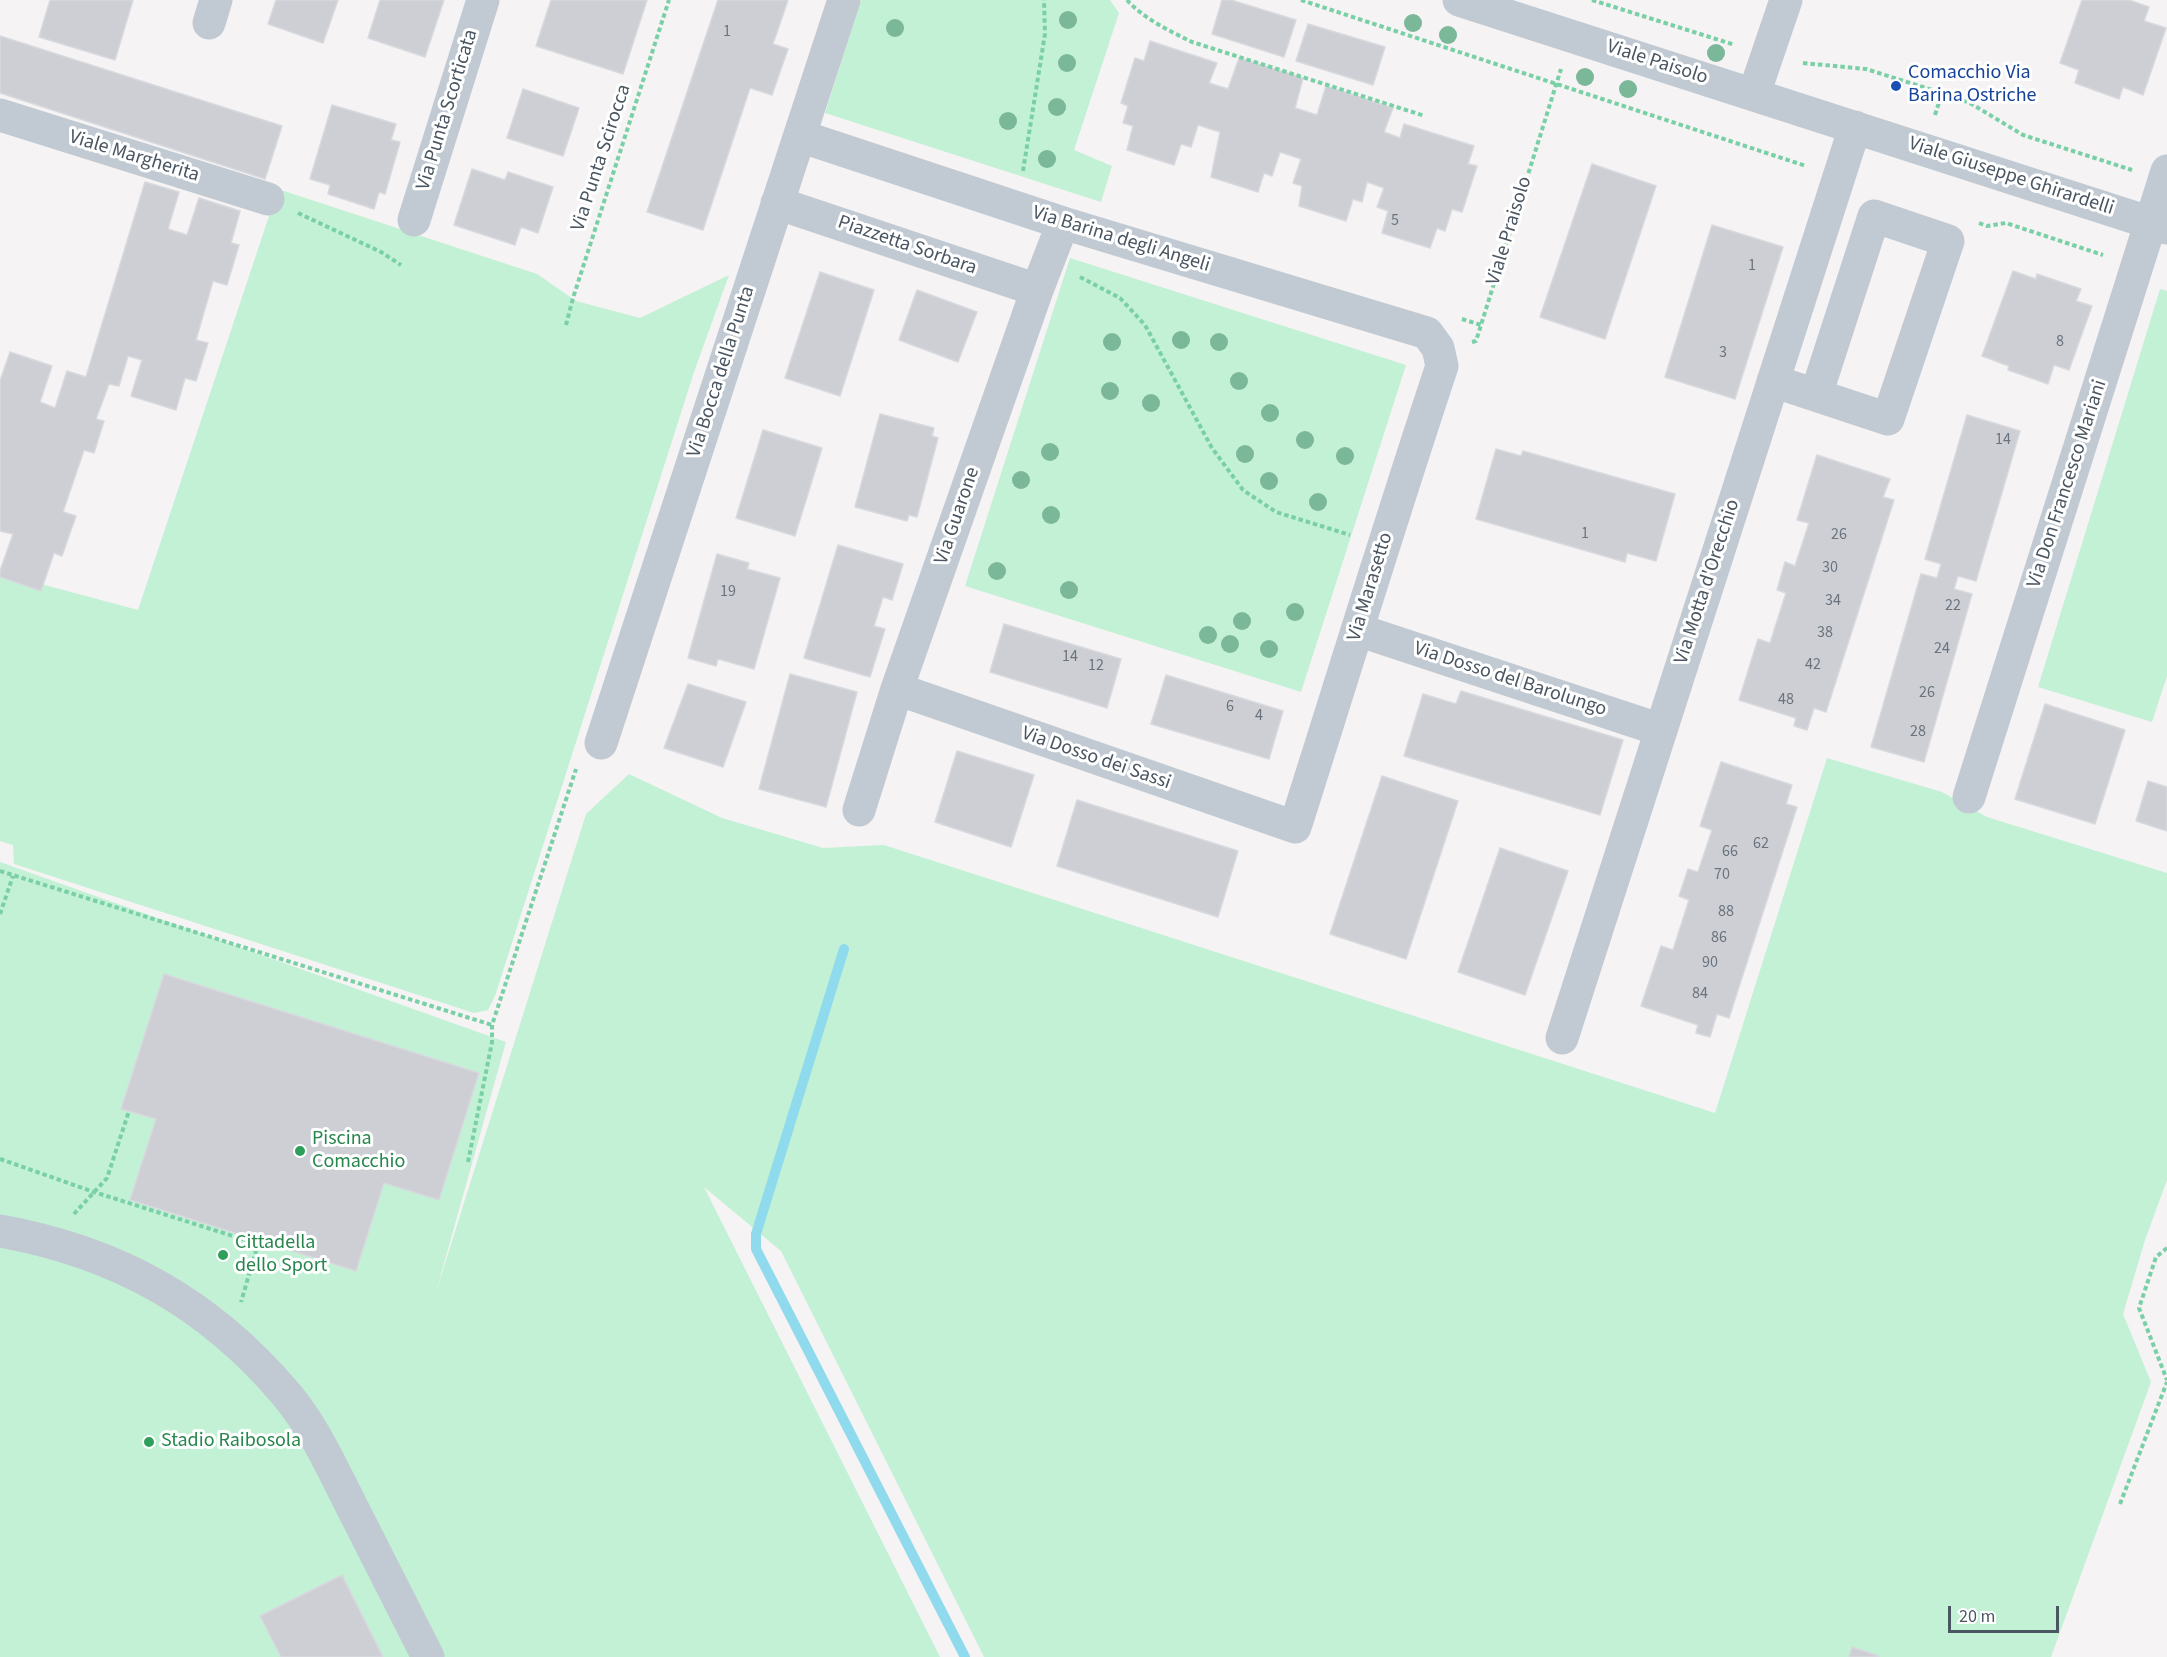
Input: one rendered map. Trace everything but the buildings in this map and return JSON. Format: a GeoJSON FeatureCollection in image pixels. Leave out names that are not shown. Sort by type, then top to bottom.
{"type":"FeatureCollection","features":[{"type":"Feature","properties":{"kind":"street","name":"Via Punta Scorticata"},"geometry":{"type":"LineString","coordinates":[[414,220],[483,0]]}},
{"type":"Feature","properties":{"kind":"street","name":"Via Bocca della Punta"},"geometry":{"type":"LineString","coordinates":[[601,743],[844,0]]}},
{"type":"Feature","properties":{"kind":"street","name":"Viale Paisolo"},"geometry":{"type":"LineString","coordinates":[[1459,0],[1500,6],[1855,127]]}},
{"type":"Feature","properties":{"kind":"street"},"geometry":{"type":"LineString","coordinates":[[1754,94],[1786,0]]}},
{"type":"Feature","properties":{"kind":"street","name":"Viale Margherita"},"geometry":{"type":"LineString","coordinates":[[0,115],[268,199]]}},
{"type":"Feature","properties":{"kind":"street","name":"Viale Giuseppe Ghirardelli"},"geometry":{"type":"LineString","coordinates":[[1855,127],[2159,225]]}},
{"type":"Feature","properties":{"kind":"street","name":"Via Motta d'Orecchio"},"geometry":{"type":"LineString","coordinates":[[1562,1038],[1855,127]]}},
{"type":"Feature","properties":{"kind":"street","name":"Via Barina degli Angeli"},"geometry":{"type":"LineString","coordinates":[[800,136],[1062,223],[1427,333],[1438,348]]}},
{"type":"Feature","properties":{"kind":"street","name":"Via Don Francesco Mariani"},"geometry":{"type":"LineString","coordinates":[[1969,796],[2159,225],[2166,176]]}},
{"type":"Feature","properties":{"kind":"street","name":"Piazzetta Sorbara"},"geometry":{"type":"LineString","coordinates":[[777,203],[1042,276]]}},
{"type":"Feature","properties":{"kind":"street"},"geometry":{"type":"LineString","coordinates":[[1773,381],[1888,419],[1948,241],[1874,216],[1816,395]]}},
{"type":"Feature","properties":{"kind":"street","name":"Via Guarone"},"geometry":{"type":"LineString","coordinates":[[859,810],[897,689],[1062,223]]}},
{"type":"Feature","properties":{"kind":"street"},"geometry":{"type":"LineString","coordinates":[[1815,248],[1858,263]]}},
{"type":"Feature","properties":{"kind":"street","name":"Via Marasetto"},"geometry":{"type":"LineString","coordinates":[[1295,827],[1383,545],[1442,366],[1438,348]]}},
{"type":"Feature","properties":{"kind":"street","name":"Via Dosso del Barolungo"},"geometry":{"type":"LineString","coordinates":[[1358,630],[1661,730]]}},
{"type":"Feature","properties":{"kind":"street","name":"Via Dosso dei Sassi"},"geometry":{"type":"LineString","coordinates":[[897,689],[1295,827]]}},
{"type":"Feature","properties":{"kind":"street"},"geometry":{"type":"LineString","coordinates":[[0,1231],[48,1241],[130,1271],[168,1290],[208,1318],[248,1354],[286,1395],[319,1443],[428,1657]]}},
{"type":"Feature","properties":{"kind":"path","name":"Via Punta Scirocca"},"geometry":{"type":"LineString","coordinates":[[566,325],[669,0]]}},
{"type":"Feature","properties":{"kind":"path"},"geometry":{"type":"LineString","coordinates":[[1017,208],[1045,34],[1044,0]]}},
{"type":"Feature","properties":{"kind":"path"},"geometry":{"type":"LineString","coordinates":[[1127,0],[1156,22],[1192,42],[1425,116]]}},
{"type":"Feature","properties":{"kind":"path","name":"Viale Praisolo"},"geometry":{"type":"LineString","coordinates":[[1301,0],[1556,85],[1476,341],[1438,348]]}},
{"type":"Feature","properties":{"kind":"path"},"geometry":{"type":"LineString","coordinates":[[1592,0],[1767,55],[1812,65],[1866,69],[1970,103],[2023,135],[2166,176]]}},
{"type":"Feature","properties":{"kind":"path"},"geometry":{"type":"LineString","coordinates":[[268,199],[381,252],[401,265]]}},
{"type":"Feature","properties":{"kind":"path"},"geometry":{"type":"LineString","coordinates":[[1042,276],[1103,288],[1120,298],[1133,311],[1145,325],[1162,354],[1212,448],[1243,490],[1276,512],[1383,545]]}},
{"type":"Feature","properties":{"kind":"path"},"geometry":{"type":"LineString","coordinates":[[468,1162],[492,1042],[492,1025],[576,768]]}},
{"type":"Feature","properties":{"kind":"path"},"geometry":{"type":"LineString","coordinates":[[0,871],[492,1025]]}},
{"type":"Feature","properties":{"kind":"path"},"geometry":{"type":"LineString","coordinates":[[0,914],[13,876]]}},
{"type":"Feature","properties":{"kind":"path"},"geometry":{"type":"LineString","coordinates":[[48,1241],[107,1178],[129,1111]]}},
{"type":"Feature","properties":{"kind":"path"},"geometry":{"type":"LineString","coordinates":[[0,1159],[94,1192],[258,1244],[231,1339]]}},
{"type":"Feature","properties":{"kind":"path"},"geometry":{"type":"LineString","coordinates":[[2121,1504],[2167,1381],[2139,1308],[2156,1257],[2167,1248]]}},
{"type":"Feature","properties":{"kind":"green space"},"geometry":{"type":"Polygon","coordinates":[[[861,0],[1110,0],[1119,13],[1074,150],[1112,166],[1101,202],[825,113],[861,0]]]}},
{"type":"Feature","properties":{"kind":"green space"},"geometry":{"type":"Polygon","coordinates":[[[278,189],[537,274],[576,301],[640,318],[729,275],[694,372],[495,996],[488,1010],[474,1013],[14,864],[13,845],[0,841],[0,573],[138,610],[278,189]]]}},
{"type":"Feature","properties":{"kind":"green space"},"geometry":{"type":"Polygon","coordinates":[[[1070,258],[1406,365],[1301,692],[965,586],[1070,258]]]}},
{"type":"Feature","properties":{"kind":"green space"},"geometry":{"type":"Polygon","coordinates":[[[2160,289],[2167,291],[2167,676],[2152,722],[2038,687],[2160,289]]]}},
{"type":"Feature","properties":{"kind":"green space"},"geometry":{"type":"Polygon","coordinates":[[[1827,758],[1942,792],[1987,817],[2167,873],[2167,1180],[2145,1240],[2123,1314],[2151,1382],[2051,1657],[984,1657],[781,1251],[704,1187],[940,1657],[0,1657],[0,862],[506,1042],[436,1292],[586,814],[629,774],[722,818],[823,848],[884,845],[1715,1113],[1827,758]]]}},
{"type":"Feature","properties":{"kind":"waterway"},"geometry":{"type":"LineString","coordinates":[[844,949],[756,1234],[756,1249],[965,1657]]}},
{"type":"Feature","properties":{"kind":"place","name":"Comacchio Via Barina Ostriche"},"geometry":{"type":"Point","coordinates":[1896,86]}},
{"type":"Feature","properties":{"kind":"place","name":"Piscina Comacchio"},"geometry":{"type":"Point","coordinates":[300,1151]}},
{"type":"Feature","properties":{"kind":"place","name":"Cittadella dello Sport"},"geometry":{"type":"Point","coordinates":[223,1255]}},
{"type":"Feature","properties":{"kind":"place","name":"Stadio Raibosola"},"geometry":{"type":"Point","coordinates":[149,1442]}}]}
